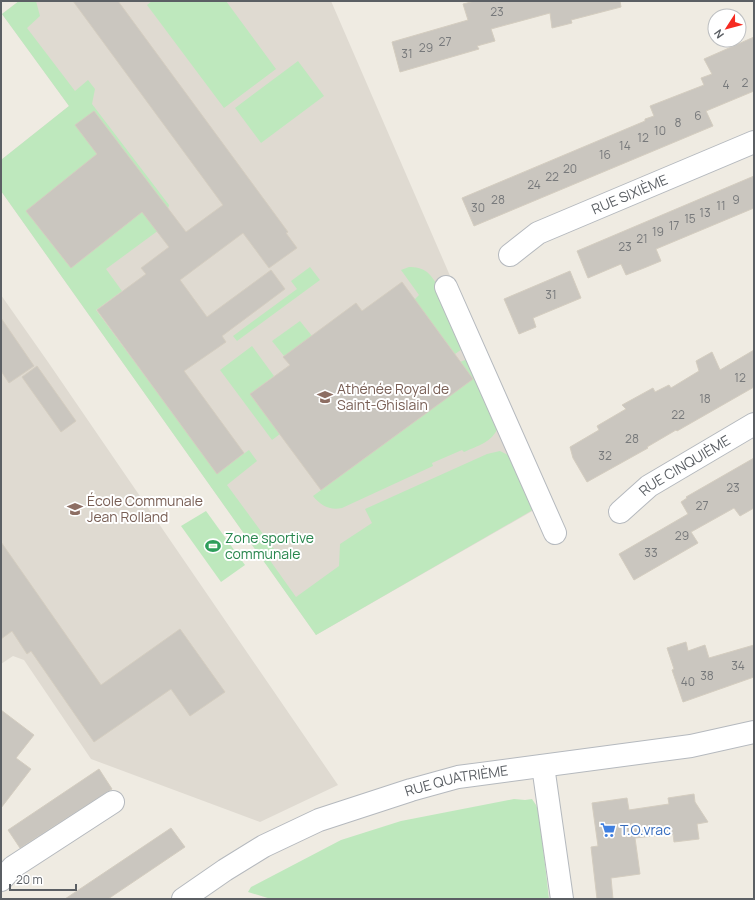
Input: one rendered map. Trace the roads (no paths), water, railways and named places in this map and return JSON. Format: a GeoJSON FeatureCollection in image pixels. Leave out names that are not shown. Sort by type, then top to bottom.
{"type":"FeatureCollection","features":[{"type":"Feature","properties":{"kind":"street","name":"RUE SIXIÈME"},"geometry":{"type":"LineString","coordinates":[[510,255],[538,233],[754,142]]}},
{"type":"Feature","properties":{"kind":"street"},"geometry":{"type":"LineString","coordinates":[[446,287],[555,534]]}},
{"type":"Feature","properties":{"kind":"street","name":"RUE CINQUIÈME"},"geometry":{"type":"LineString","coordinates":[[620,512],[648,486],[754,424]]}},
{"type":"Feature","properties":{"kind":"street","name":"RUE QUATRIÈME"},"geometry":{"type":"LineString","coordinates":[[183,899],[225,870],[264,846],[319,820],[411,790],[458,777],[691,746],[754,732]]}},
{"type":"Feature","properties":{"kind":"street"},"geometry":{"type":"LineString","coordinates":[[543,766],[562,899]]}},
{"type":"Feature","properties":{"kind":"street"},"geometry":{"type":"LineString","coordinates":[[1,880],[14,867],[113,802]]}},
{"type":"Feature","properties":{"kind":"place","name":"Athénée Royal de Saint-Ghislain"},"geometry":{"type":"Point","coordinates":[325,397]}},
{"type":"Feature","properties":{"kind":"place","name":"École Communale Jean Rolland"},"geometry":{"type":"Point","coordinates":[75,509]}},
{"type":"Feature","properties":{"kind":"place","name":"Zone sportive communale"},"geometry":{"type":"Point","coordinates":[213,546]}},
{"type":"Feature","properties":{"kind":"place","name":"T.O.vrac"},"geometry":{"type":"Point","coordinates":[608,830]}}]}
